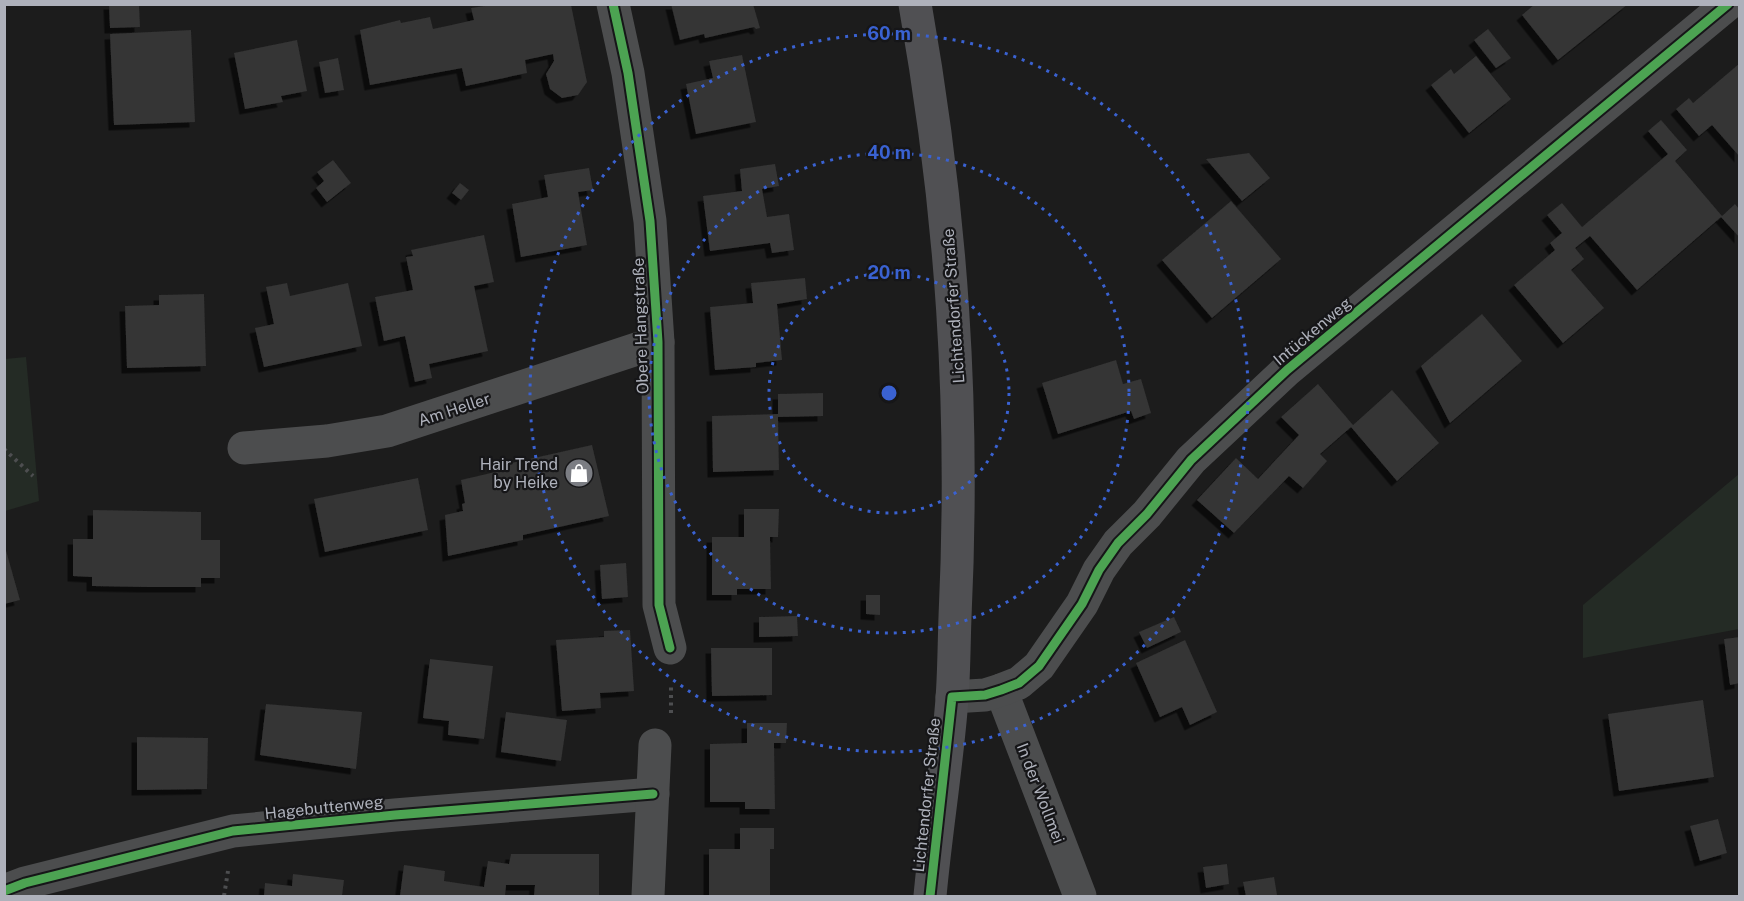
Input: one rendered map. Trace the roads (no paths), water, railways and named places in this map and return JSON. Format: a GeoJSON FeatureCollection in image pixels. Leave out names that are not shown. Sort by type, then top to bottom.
{"type":"FeatureCollection","features":[{"type":"Feature","properties":{"kind":"main road","name":"Lichtendorfer Straße"},"geometry":{"type":"LineString","coordinates":[[915,4],[933,110],[947,223],[957,347],[960,467],[952,697],[930,897]]}},
{"type":"Feature","properties":{"kind":"street","name":"Obere Hangstraße"},"geometry":{"type":"LineString","coordinates":[[613,4],[627,73],[650,221],[658,342],[659,605],[671,664]]}},
{"type":"Feature","properties":{"kind":"street","name":"Intückenweg"},"geometry":{"type":"LineString","coordinates":[[952,697],[985,695],[1001,690],[1019,683],[1039,666],[1082,604],[1118,543],[1147,514],[1200,451],[1287,370],[1728,4]]}},
{"type":"Feature","properties":{"kind":"street","name":"Am Heller"},"geometry":{"type":"LineString","coordinates":[[244,448],[327,441],[387,431],[658,342]]}},
{"type":"Feature","properties":{"kind":"street","name":"In der Wollmei"},"geometry":{"type":"LineString","coordinates":[[1001,690],[1080,897]]}},
{"type":"Feature","properties":{"kind":"street"},"geometry":{"type":"LineString","coordinates":[[648,897],[653,794],[663,734]]}},
{"type":"Feature","properties":{"kind":"street","name":"Hagebuttenweg"},"geometry":{"type":"LineString","coordinates":[[4,891],[25,883],[233,831],[653,794]]}},
{"type":"Feature","properties":{"kind":"place","name":"Hair Trend by Heike"},"geometry":{"type":"Point","coordinates":[579,473]}}]}
